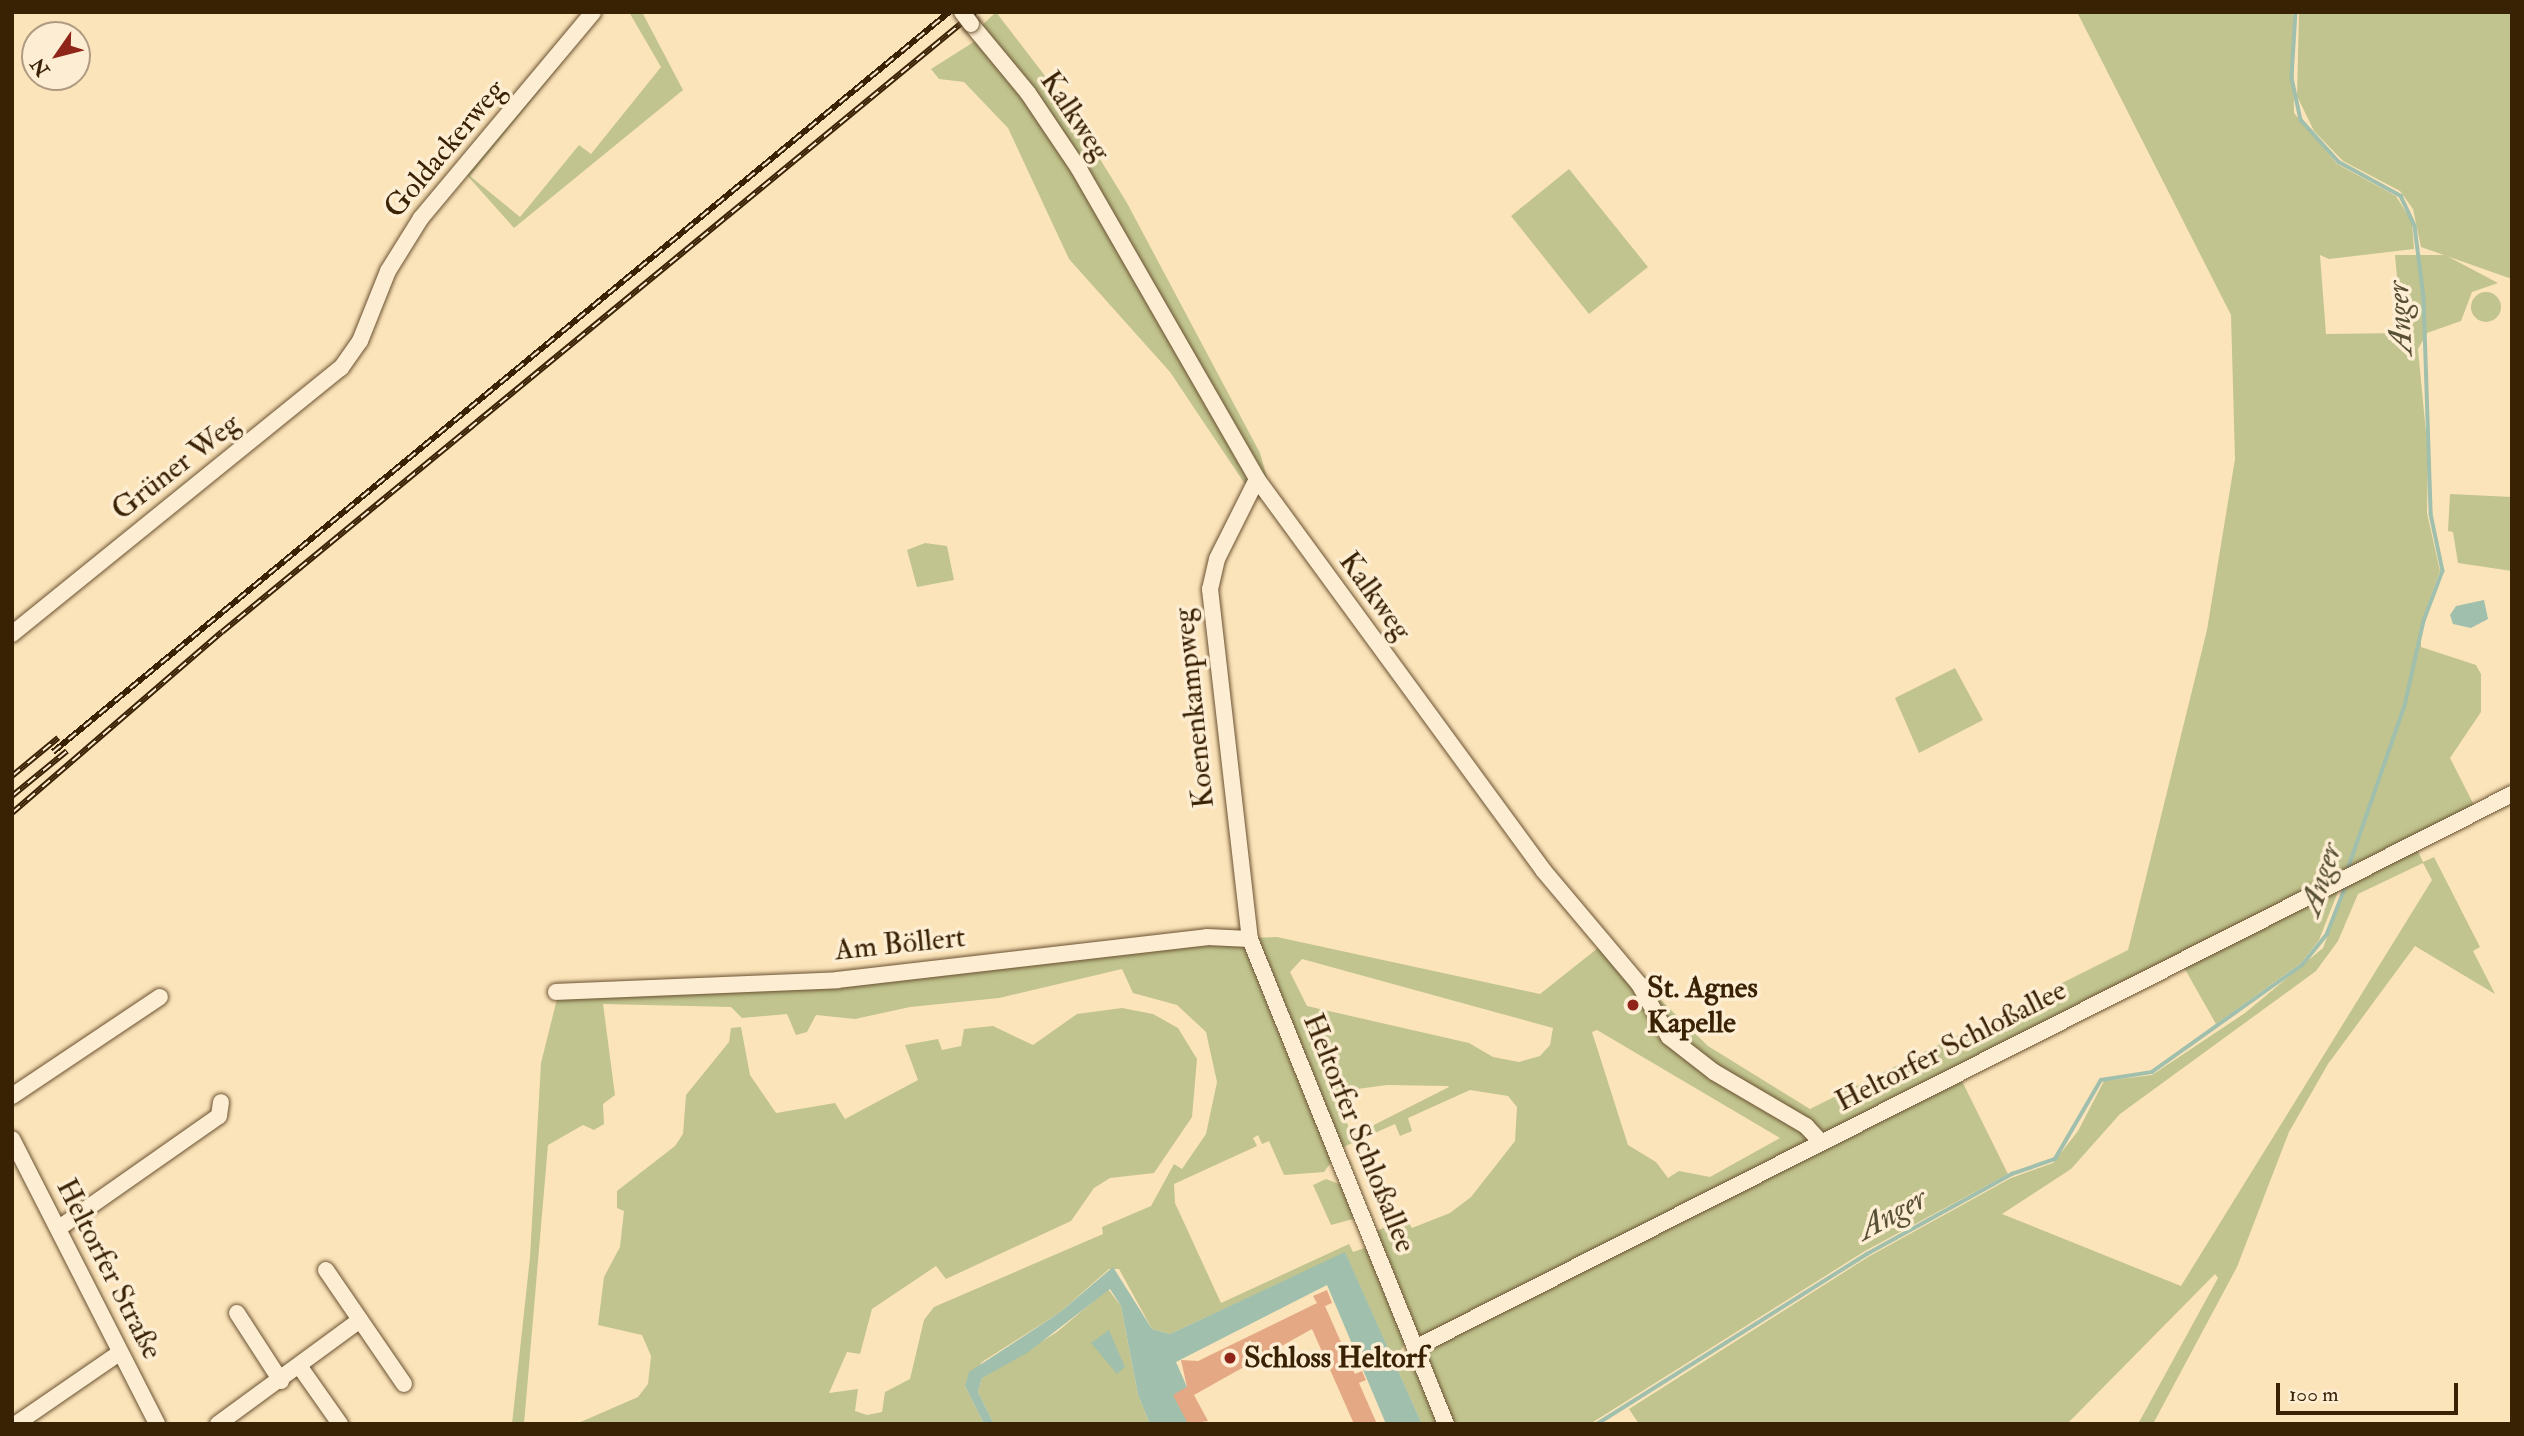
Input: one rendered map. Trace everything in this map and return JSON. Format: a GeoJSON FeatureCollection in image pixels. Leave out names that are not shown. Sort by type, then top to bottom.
{"type":"FeatureCollection","features":[{"type":"Feature","properties":{"kind":"street","name":"Goldackerweg"},"geometry":{"type":"LineString","coordinates":[[364,335],[388,271],[421,218],[593,12]]}},
{"type":"Feature","properties":{"kind":"street","name":"Kalkweg"},"geometry":{"type":"LineString","coordinates":[[966,18],[1028,93],[1079,169],[1257,479],[1528,850],[1639,984],[1669,1037],[1714,1072],[1807,1126],[1821,1142]]}},
{"type":"Feature","properties":{"kind":"street","name":"Grüner Weg"},"geometry":{"type":"LineString","coordinates":[[12,634],[299,406],[341,368],[364,335]]}},
{"type":"Feature","properties":{"kind":"street","name":"Koenenkampweg"},"geometry":{"type":"LineString","coordinates":[[1250,939],[1210,589],[1217,559],[1257,479]]}},
{"type":"Feature","properties":{"kind":"street","name":"Heltorfer Schloßallee"},"geometry":{"type":"LineString","coordinates":[[1415,1348],[2512,794]]}},
{"type":"Feature","properties":{"kind":"street","name":"Am Böllert"},"geometry":{"type":"LineString","coordinates":[[556,992],[837,980],[1207,937],[1250,939]]}},
{"type":"Feature","properties":{"kind":"street","name":"Heltorfer Schloßallee"},"geometry":{"type":"LineString","coordinates":[[1250,939],[1446,1424]]}},
{"type":"Feature","properties":{"kind":"street"},"geometry":{"type":"LineString","coordinates":[[12,1096],[160,997]]}},
{"type":"Feature","properties":{"kind":"street"},"geometry":{"type":"LineString","coordinates":[[59,1228],[219,1116],[221,1102]]}},
{"type":"Feature","properties":{"kind":"street","name":"Heltorfer Straße"},"geometry":{"type":"LineString","coordinates":[[12,1139],[59,1228],[118,1354],[157,1424]]}},
{"type":"Feature","properties":{"kind":"street"},"geometry":{"type":"LineString","coordinates":[[326,1270],[404,1384]]}},
{"type":"Feature","properties":{"kind":"street"},"geometry":{"type":"LineString","coordinates":[[237,1314],[281,1381]]}},
{"type":"Feature","properties":{"kind":"street"},"geometry":{"type":"LineString","coordinates":[[218,1424],[236,1419],[360,1320]]}},
{"type":"Feature","properties":{"kind":"street"},"geometry":{"type":"LineString","coordinates":[[16,1424],[118,1354]]}},
{"type":"Feature","properties":{"kind":"street"},"geometry":{"type":"LineString","coordinates":[[300,1367],[340,1424]]}},
{"type":"Feature","properties":{"kind":"green space"},"geometry":{"type":"Polygon","coordinates":[[[595,12],[603,12],[470,176],[520,217],[579,145],[591,154],[661,67],[629,12],[642,12],[683,90],[514,228],[465,173],[595,12]]]}},
{"type":"Feature","properties":{"kind":"green space"},"geometry":{"type":"Polygon","coordinates":[[[996,12],[1065,102],[1127,203],[1260,453],[1267,478],[1261,478],[1083,171],[979,28],[996,12]]]}},
{"type":"Feature","properties":{"kind":"green space"},"geometry":{"type":"Polygon","coordinates":[[[2077,12],[2293,12],[2294,113],[2337,164],[2396,196],[2412,222],[2414,249],[2329,259],[2320,255],[2326,334],[2402,333],[2395,255],[2445,255],[2498,283],[2472,292],[2461,321],[2427,333],[2418,349],[2428,454],[2427,513],[2440,571],[2421,623],[2421,647],[2476,665],[2481,674],[2481,712],[2450,758],[2476,809],[1834,1132],[1823,1131],[1682,1045],[1636,976],[1708,1046],[1810,1109],[2128,950],[2207,630],[2235,459],[2231,315],[2077,12]]]}},
{"type":"Feature","properties":{"kind":"green space"},"geometry":{"type":"Polygon","coordinates":[[[2299,12],[2510,12],[2512,279],[2421,247],[2413,209],[2400,191],[2343,161],[2314,131],[2297,96],[2299,12]]]}},
{"type":"Feature","properties":{"kind":"green space"},"geometry":{"type":"Polygon","coordinates":[[[980,38],[1050,129],[1250,480],[1249,490],[1170,372],[1069,259],[1008,128],[964,82],[939,79],[931,69],[980,38]]]}},
{"type":"Feature","properties":{"kind":"green space"},"geometry":{"type":"Polygon","coordinates":[[[1569,169],[1648,267],[1589,314],[1511,216],[1569,169]]]}},
{"type":"Feature","properties":{"kind":"green space"},"geometry":{"type":"Polygon","coordinates":[[[2486,292],[2496,297],[2501,307],[2496,317],[2486,322],[2476,317],[2471,307],[2476,297],[2486,292]]]}},
{"type":"Feature","properties":{"kind":"green space"},"geometry":{"type":"Polygon","coordinates":[[[2450,494],[2512,497],[2512,571],[2458,563],[2453,532],[2448,531],[2450,494]]]}},
{"type":"Feature","properties":{"kind":"green space"},"geometry":{"type":"Polygon","coordinates":[[[925,543],[947,546],[954,580],[917,587],[907,550],[925,543]]]}},
{"type":"Feature","properties":{"kind":"green space"},"geometry":{"type":"Polygon","coordinates":[[[1955,668],[1983,720],[1919,753],[1895,698],[1955,668]]]}},
{"type":"Feature","properties":{"kind":"green space"},"geometry":{"type":"Polygon","coordinates":[[[2415,845],[2423,862],[2434,857],[2480,947],[2473,951],[2495,994],[2415,946],[2328,1064],[2289,1132],[2237,1267],[2153,1424],[2138,1424],[2218,1278],[2215,1274],[2067,1424],[1639,1424],[1629,1409],[1868,1257],[2011,1178],[2053,1163],[2078,1131],[2104,1081],[2152,1075],[2245,1013],[2323,948],[2349,880],[2415,845]],[[2423,863],[2358,894],[2338,941],[2316,971],[2120,1114],[2071,1169],[2002,1214],[2181,1286],[2432,880],[2423,863]]]}},
{"type":"Feature","properties":{"kind":"green space"},"geometry":{"type":"Polygon","coordinates":[[[2341,884],[2319,940],[2301,963],[2216,1024],[2182,964],[2341,884]]]}},
{"type":"Feature","properties":{"kind":"green space"},"geometry":{"type":"Polygon","coordinates":[[[1277,937],[1540,994],[1603,944],[1660,1026],[1653,1034],[1805,1129],[1811,1140],[1428,1337],[1414,1333],[1373,1233],[1405,1217],[1412,1228],[1450,1213],[1471,1197],[1515,1141],[1517,1107],[1508,1096],[1470,1090],[1408,1118],[1412,1131],[1400,1136],[1395,1124],[1339,1149],[1254,938],[1277,937]],[[1302,959],[1290,972],[1307,1006],[1469,1043],[1493,1057],[1519,1062],[1540,1056],[1550,1045],[1553,1028],[1302,959]],[[1597,1030],[1592,1032],[1628,1145],[1656,1162],[1668,1178],[1679,1171],[1710,1177],[1780,1138],[1597,1030]],[[1387,1085],[1335,1092],[1352,1136],[1449,1087],[1387,1085]]]}},
{"type":"Feature","properties":{"kind":"green space"},"geometry":{"type":"Polygon","coordinates":[[[1208,939],[1247,945],[1334,1158],[1324,1172],[1284,1175],[1269,1141],[1262,1144],[1258,1135],[1253,1138],[1257,1146],[1174,1184],[1175,1203],[1221,1303],[1349,1244],[1353,1252],[1370,1246],[1406,1343],[1397,1355],[1401,1362],[1414,1362],[1444,1424],[1422,1424],[1345,1253],[1170,1334],[1152,1329],[1119,1269],[1109,1269],[1059,1313],[982,1362],[965,1386],[984,1424],[576,1424],[638,1397],[648,1384],[651,1356],[642,1335],[598,1325],[604,1277],[620,1247],[624,1211],[617,1208],[617,1191],[675,1146],[683,1134],[686,1095],[729,1042],[731,1028],[741,1027],[750,1075],[776,1113],[835,1103],[845,1119],[918,1080],[905,1045],[938,1039],[942,1050],[961,1046],[964,1029],[993,1026],[1033,1045],[1077,1014],[1122,1008],[1153,1014],[1178,1028],[1197,1059],[1192,1117],[1154,1173],[1110,1178],[1094,1188],[1071,1221],[946,1279],[936,1266],[872,1309],[860,1354],[847,1352],[829,1393],[858,1389],[855,1411],[867,1415],[882,1412],[885,1392],[910,1379],[924,1320],[934,1307],[1103,1234],[1102,1227],[1151,1206],[1174,1164],[1182,1169],[1206,1134],[1217,1082],[1206,1032],[1177,1005],[1133,993],[1122,969],[999,998],[910,1007],[855,1019],[816,1015],[807,1032],[796,1035],[787,1014],[742,1018],[731,1007],[603,1004],[615,1095],[603,1104],[604,1124],[594,1130],[583,1125],[548,1145],[524,1424],[512,1424],[530,1257],[541,1063],[557,999],[806,984],[1208,939]]]}},
{"type":"Feature","properties":{"kind":"green space"},"geometry":{"type":"Polygon","coordinates":[[[1959,1075],[2008,1174],[1865,1251],[1590,1424],[1449,1424],[1425,1360],[1430,1344],[1959,1075]]]}},
{"type":"Feature","properties":{"kind":"green space"},"geometry":{"type":"Polygon","coordinates":[[[1326,1179],[1344,1186],[1358,1215],[1353,1219],[1331,1225],[1313,1185],[1326,1179]]]}},
{"type":"Feature","properties":{"kind":"green space"},"geometry":{"type":"Polygon","coordinates":[[[1108,1289],[1121,1306],[1138,1395],[1150,1424],[994,1424],[978,1392],[982,1378],[1057,1332],[1108,1289]]]}},
{"type":"Feature","properties":{"kind":"shaded area"},"geometry":{"type":"Polygon","coordinates":[[[2484,600],[2488,619],[2471,628],[2453,624],[2450,615],[2456,606],[2484,600]]]}},
{"type":"Feature","properties":{"kind":"shaded area"},"geometry":{"type":"Polygon","coordinates":[[[1345,1252],[1422,1424],[1386,1424],[1327,1285],[1176,1362],[1187,1387],[1188,1424],[1150,1424],[1138,1395],[1121,1306],[1110,1289],[1027,1353],[982,1378],[978,1392],[994,1424],[984,1424],[965,1386],[969,1372],[1059,1313],[1113,1267],[1152,1329],[1170,1334],[1345,1252]]]}},
{"type":"Feature","properties":{"kind":"shaded area"},"geometry":{"type":"Polygon","coordinates":[[[1109,1330],[1125,1367],[1117,1374],[1091,1343],[1109,1330]]]}},
{"type":"Feature","properties":{"kind":"building","name":"Schloss Heltorf"},"geometry":{"type":"Polygon","coordinates":[[[1327,1290],[1332,1303],[1325,1306],[1355,1374],[1362,1371],[1366,1380],[1359,1383],[1377,1424],[1354,1424],[1312,1329],[1194,1395],[1208,1421],[1188,1424],[1173,1395],[1187,1387],[1181,1360],[1198,1361],[1317,1303],[1313,1296],[1327,1290]]]}},
{"type":"Feature","properties":{"kind":"waterway","name":"Anger"},"geometry":{"type":"LineString","coordinates":[[2296,12],[2292,78],[2301,120],[2339,162],[2401,196],[2415,226],[2424,298],[2431,514],[2443,571],[2424,621],[2405,706],[2348,870]]}},
{"type":"Feature","properties":{"kind":"waterway","name":"Anger"},"geometry":{"type":"LineString","coordinates":[[1597,1424],[1867,1254],[2012,1174],[2055,1159],[2101,1080],[2152,1072],[2302,965],[2327,934],[2346,885]]}},
{"type":"Feature","properties":{"kind":"railway"},"geometry":{"type":"LineString","coordinates":[[53,752],[949,12]]}},
{"type":"Feature","properties":{"kind":"railway"},"geometry":{"type":"LineString","coordinates":[[12,813],[222,632],[975,12]]}},
{"type":"Feature","properties":{"kind":"railway"},"geometry":{"type":"LineString","coordinates":[[12,776],[58,738]]}},
{"type":"Feature","properties":{"kind":"railway"},"geometry":{"type":"LineString","coordinates":[[12,796],[67,751]]}},
{"type":"Feature","properties":{"kind":"place","name":"St. Agnes Kapelle"},"geometry":{"type":"Point","coordinates":[1633,1005]}},
{"type":"Feature","properties":{"kind":"place","name":"Schloss Heltorf"},"geometry":{"type":"Point","coordinates":[1230,1358]}}]}
